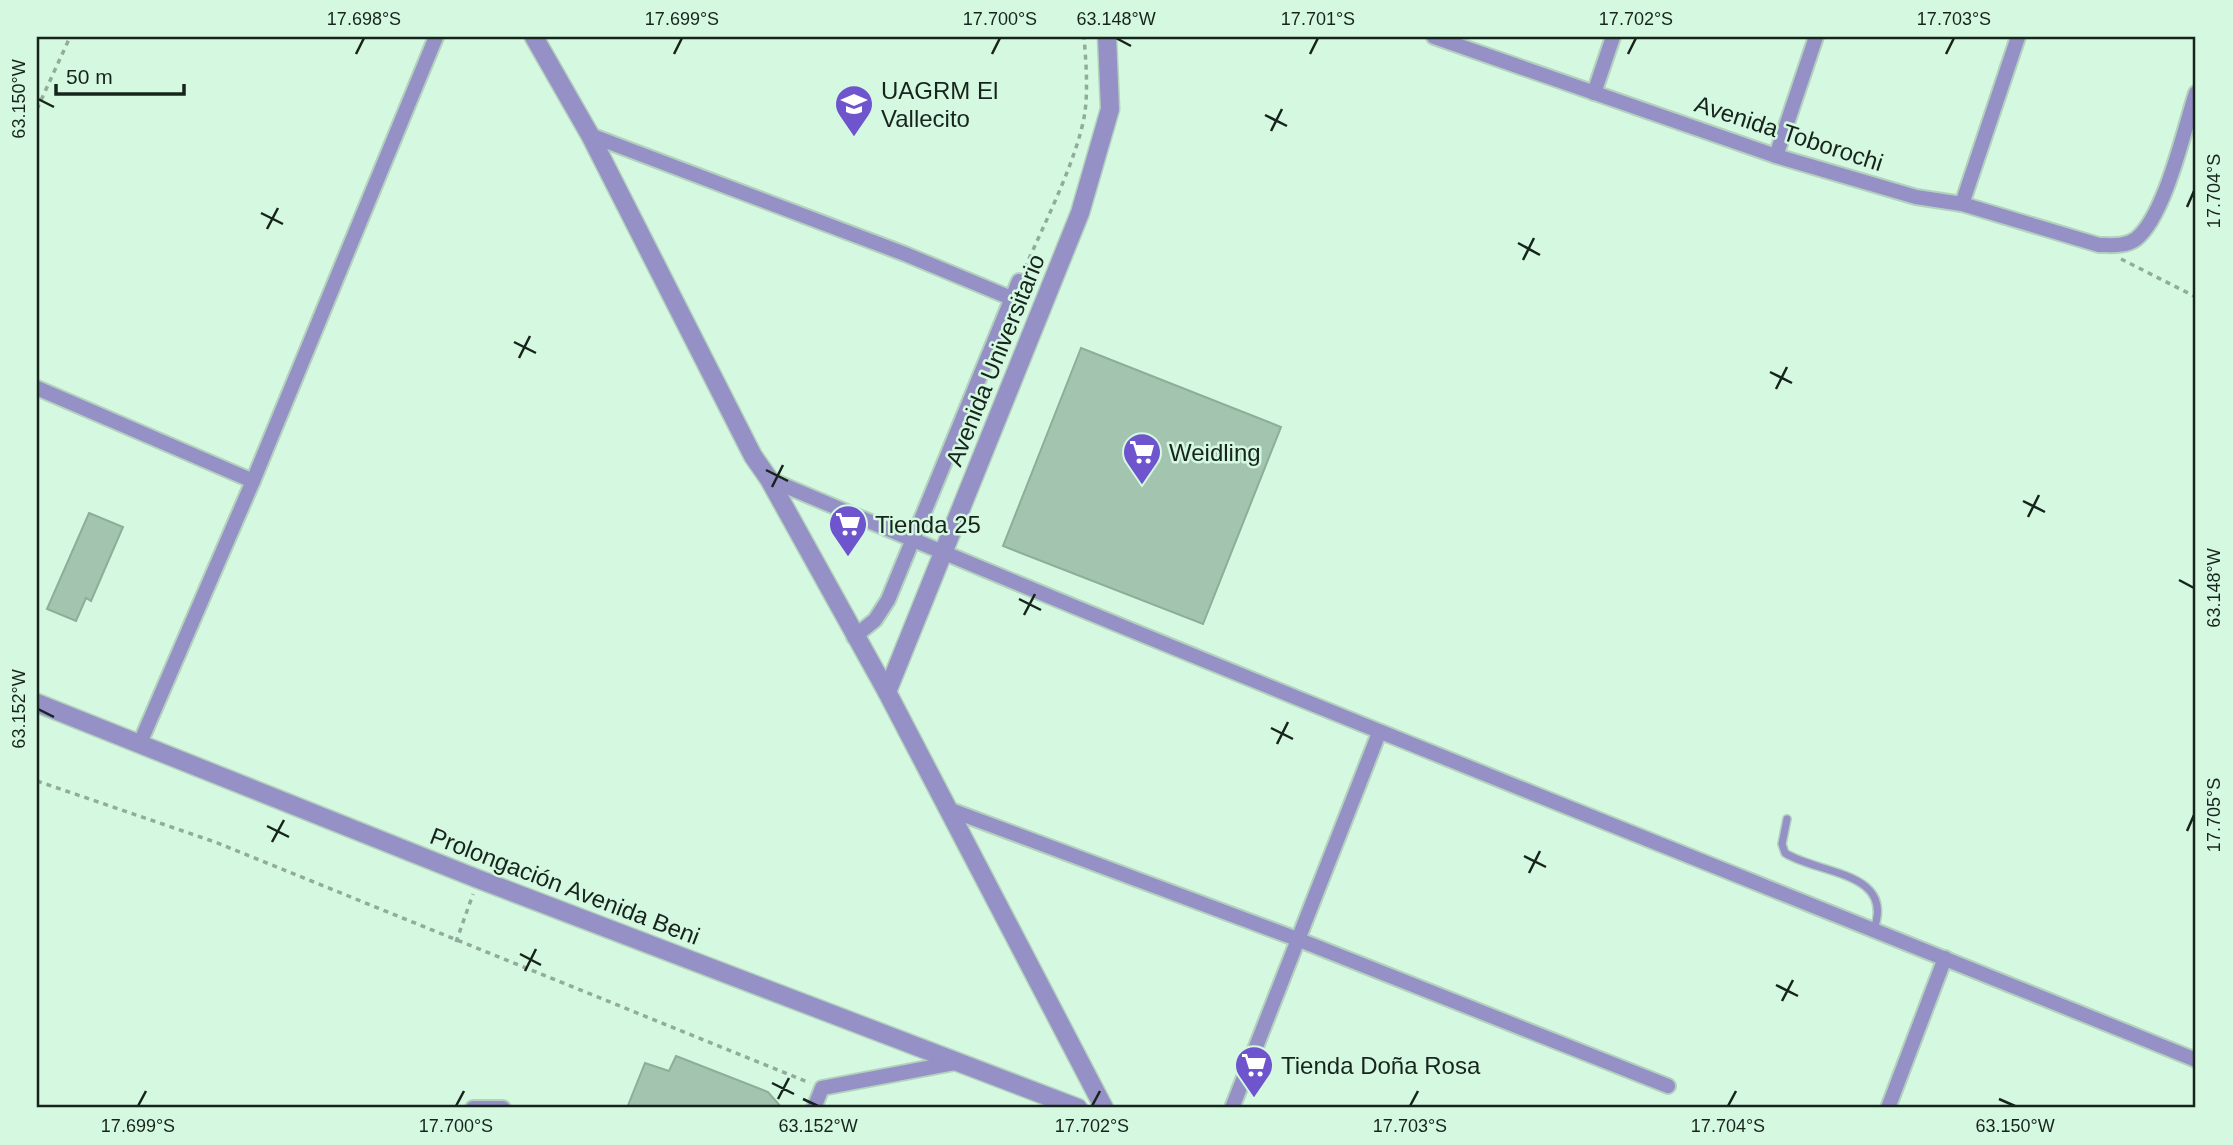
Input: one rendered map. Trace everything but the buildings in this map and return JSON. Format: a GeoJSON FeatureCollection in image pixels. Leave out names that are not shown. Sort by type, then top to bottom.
{"type":"FeatureCollection","features":[{"type":"Feature","properties":{"kind":"street"},"geometry":{"type":"LineString","coordinates":[[140,743],[253,481],[436,37]]}},
{"type":"Feature","properties":{"kind":"street"},"geometry":{"type":"LineString","coordinates":[[534,37],[590,135],[753,456],[769,479],[854,637],[887,692],[1104,1108]]}},
{"type":"Feature","properties":{"kind":"street","name":"Avenida Universitario"},"geometry":{"type":"LineString","coordinates":[[887,692],[946,552],[1080,213],[1110,109],[1107,37]]}},
{"type":"Feature","properties":{"kind":"street","name":"Avenida Toborochi"},"geometry":{"type":"LineString","coordinates":[[1434,37],[1776,156],[1916,197],[1962,204],[2099,245],[2121,246],[2136,239],[2157,212],[2196,93]]}},
{"type":"Feature","properties":{"kind":"street"},"geometry":{"type":"LineString","coordinates":[[1594,93],[1613,37]]}},
{"type":"Feature","properties":{"kind":"street"},"geometry":{"type":"LineString","coordinates":[[1776,156],[1816,37]]}},
{"type":"Feature","properties":{"kind":"street"},"geometry":{"type":"LineString","coordinates":[[1962,204],[2018,37]]}},
{"type":"Feature","properties":{"kind":"street"},"geometry":{"type":"LineString","coordinates":[[590,135],[905,254],[1011,298]]}},
{"type":"Feature","properties":{"kind":"street"},"geometry":{"type":"LineString","coordinates":[[854,637],[875,620],[888,600],[1019,281]]}},
{"type":"Feature","properties":{"kind":"street"},"geometry":{"type":"LineString","coordinates":[[37,388],[253,481]]}},
{"type":"Feature","properties":{"kind":"street"},"geometry":{"type":"LineString","coordinates":[[769,479],[1379,733],[2196,1060]]}},
{"type":"Feature","properties":{"kind":"street","name":"Prolongación Avenida Beni"},"geometry":{"type":"LineString","coordinates":[[37,703],[478,879],[1079,1108]]}},
{"type":"Feature","properties":{"kind":"street"},"geometry":{"type":"LineString","coordinates":[[1232,1108],[1379,733]]}},
{"type":"Feature","properties":{"kind":"street"},"geometry":{"type":"LineString","coordinates":[[948,809],[1297,939],[1668,1086]]}},
{"type":"Feature","properties":{"kind":"street"},"geometry":{"type":"LineString","coordinates":[[1888,1108],[1945,958]]}},
{"type":"Feature","properties":{"kind":"street"},"geometry":{"type":"LineString","coordinates":[[814,1108],[822,1088],[959,1062]]}},
{"type":"Feature","properties":{"kind":"street"},"geometry":{"type":"LineString","coordinates":[[473,1108],[503,1108]]}},
{"type":"Feature","properties":{"kind":"lane"},"geometry":{"type":"LineString","coordinates":[[1787,819],[1782,844],[1785,853],[1865,885],[1878,907],[1879,917],[1874,929]]}},
{"type":"Feature","properties":{"kind":"path"},"geometry":{"type":"LineString","coordinates":[[37,109],[70,37]]}},
{"type":"Feature","properties":{"kind":"path"},"geometry":{"type":"LineString","coordinates":[[1019,281],[1059,190],[1084,116],[1087,84],[1084,37]]}},
{"type":"Feature","properties":{"kind":"path"},"geometry":{"type":"LineString","coordinates":[[2099,245],[2196,297]]}},
{"type":"Feature","properties":{"kind":"path"},"geometry":{"type":"LineString","coordinates":[[37,781],[215,842],[456,942],[822,1088]]}},
{"type":"Feature","properties":{"kind":"path"},"geometry":{"type":"LineString","coordinates":[[456,942],[478,879]]}},
{"type":"Feature","properties":{"kind":"place","name":"UAGRM El Vallecito"},"geometry":{"type":"Point","coordinates":[854,138]}},
{"type":"Feature","properties":{"kind":"place","name":"Weidling"},"geometry":{"type":"Point","coordinates":[1142,486]}},
{"type":"Feature","properties":{"kind":"place","name":"Tienda 25"},"geometry":{"type":"Point","coordinates":[848,558]}},
{"type":"Feature","properties":{"kind":"place","name":"Tienda Doña Rosa"},"geometry":{"type":"Point","coordinates":[1254,1099]}}]}
